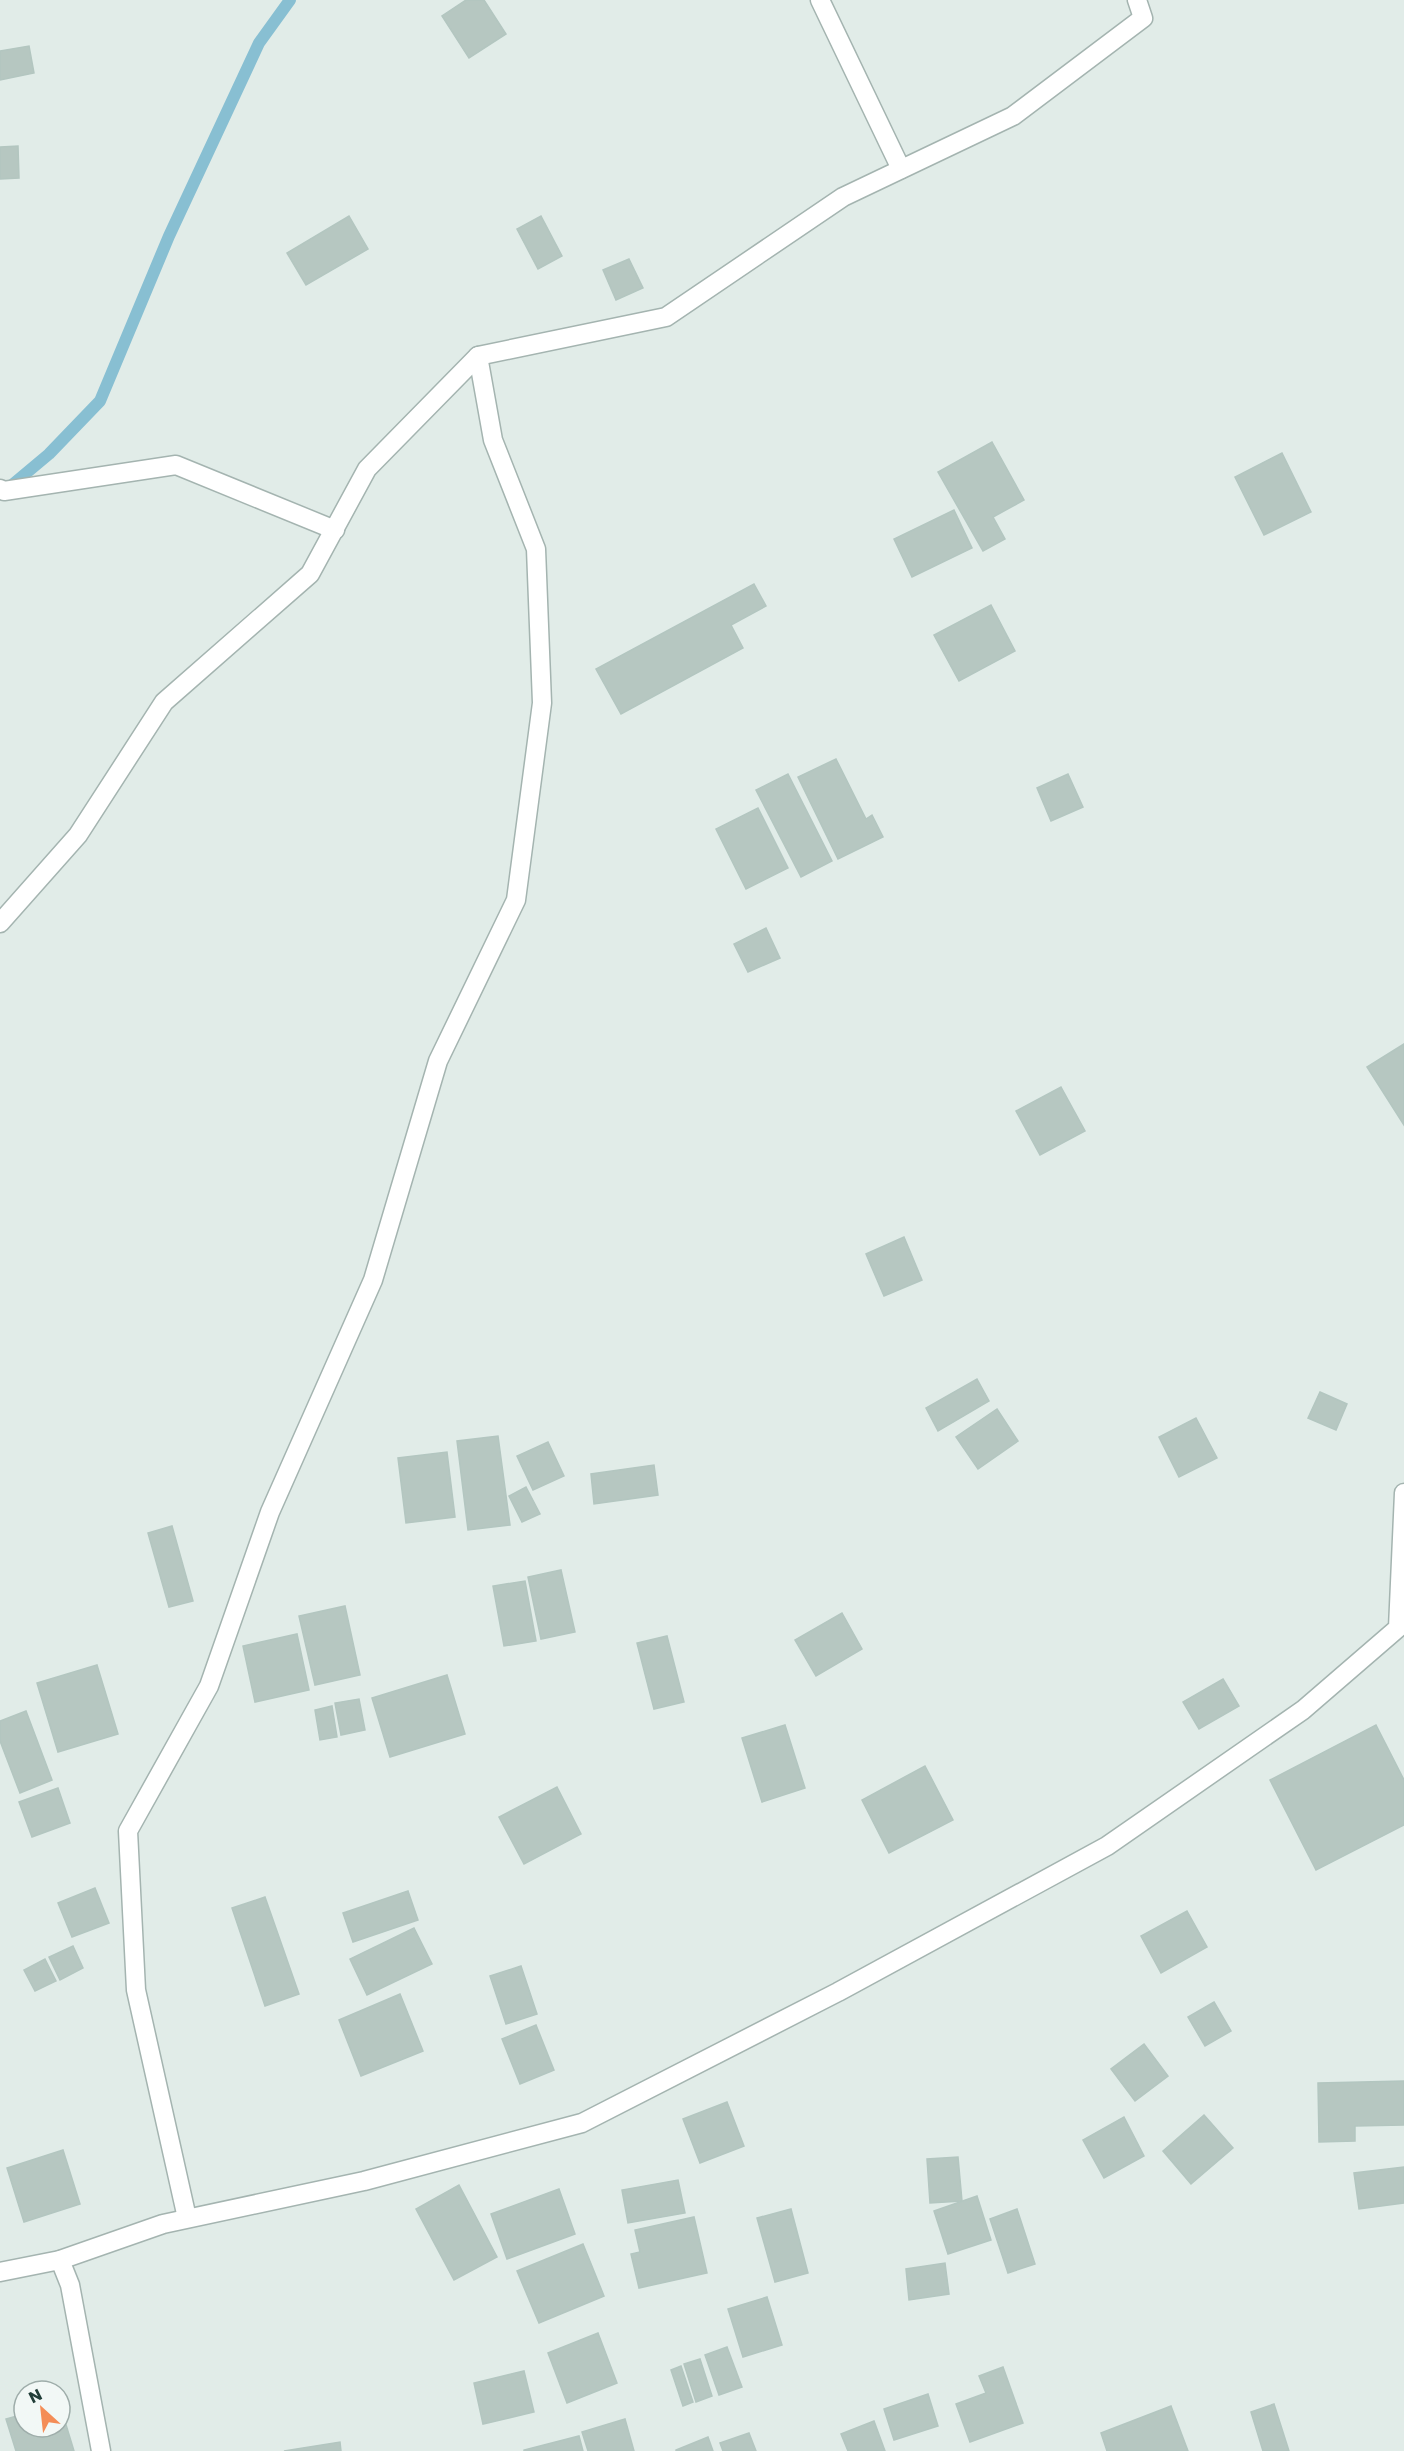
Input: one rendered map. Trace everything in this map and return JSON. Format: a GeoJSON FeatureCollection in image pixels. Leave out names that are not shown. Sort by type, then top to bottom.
{"type":"FeatureCollection","features":[{"type":"Feature","properties":{"kind":"street"},"geometry":{"type":"LineString","coordinates":[[820,0],[901,169]]}},
{"type":"Feature","properties":{"kind":"street"},"geometry":{"type":"LineString","coordinates":[[0,923],[78,835],[164,702],[310,574],[367,469],[478,356],[666,317],[843,197],[1013,116],[1143,18],[1137,0]]}},
{"type":"Feature","properties":{"kind":"street"},"geometry":{"type":"LineString","coordinates":[[187,2218],[136,1990],[128,1831],[209,1686],[270,1512],[374,1280],[438,1061],[516,900],[542,703],[536,549],[493,440],[478,356]]}},
{"type":"Feature","properties":{"kind":"street"},"geometry":{"type":"LineString","coordinates":[[0,489],[4,491],[176,465],[334,530]]}},
{"type":"Feature","properties":{"kind":"street"},"geometry":{"type":"LineString","coordinates":[[0,2272],[60,2260],[163,2224],[364,2181],[582,2123],[838,1992],[1107,1846],[1303,1710],[1398,1628],[1404,1493]]}},
{"type":"Feature","properties":{"kind":"street"},"geometry":{"type":"LineString","coordinates":[[60,2260],[70,2285],[101,2451]]}},
{"type":"Feature","properties":{"kind":"building"},"geometry":{"type":"Polygon","coordinates":[[[466,0],[484,0],[506,34],[469,58],[442,16],[466,0]]]}},
{"type":"Feature","properties":{"kind":"building"},"geometry":{"type":"Polygon","coordinates":[[[29,46],[34,73],[0,80],[0,51],[29,46]]]}},
{"type":"Feature","properties":{"kind":"building"},"geometry":{"type":"Polygon","coordinates":[[[18,146],[19,178],[0,179],[0,147],[18,146]]]}},
{"type":"Feature","properties":{"kind":"building"},"geometry":{"type":"Polygon","coordinates":[[[349,216],[368,249],[306,285],[287,253],[349,216]]]}},
{"type":"Feature","properties":{"kind":"building"},"geometry":{"type":"Polygon","coordinates":[[[541,216],[562,256],[538,269],[517,229],[541,216]]]}},
{"type":"Feature","properties":{"kind":"building"},"geometry":{"type":"Polygon","coordinates":[[[629,259],[643,288],[616,300],[603,270],[629,259]]]}},
{"type":"Feature","properties":{"kind":"building"},"geometry":{"type":"Polygon","coordinates":[[[992,442],[1024,500],[993,517],[1005,539],[983,551],[938,472],[992,442]]]}},
{"type":"Feature","properties":{"kind":"building"},"geometry":{"type":"Polygon","coordinates":[[[1282,453],[1311,512],[1264,535],[1235,477],[1282,453]]]}},
{"type":"Feature","properties":{"kind":"building"},"geometry":{"type":"Polygon","coordinates":[[[954,510],[972,548],[912,577],[894,539],[954,510]]]}},
{"type":"Feature","properties":{"kind":"building"},"geometry":{"type":"Polygon","coordinates":[[[754,584],[766,606],[731,625],[743,648],[621,714],[596,669],[754,584]]]}},
{"type":"Feature","properties":{"kind":"building"},"geometry":{"type":"Polygon","coordinates":[[[991,605],[1015,651],[959,681],[934,635],[991,605]]]}},
{"type":"Feature","properties":{"kind":"building"},"geometry":{"type":"Polygon","coordinates":[[[836,759],[866,819],[872,815],[883,837],[838,859],[798,777],[836,759]]]}},
{"type":"Feature","properties":{"kind":"building"},"geometry":{"type":"Polygon","coordinates":[[[788,774],[832,861],[801,877],[756,790],[788,774]]]}},
{"type":"Feature","properties":{"kind":"building"},"geometry":{"type":"Polygon","coordinates":[[[1068,774],[1083,807],[1051,821],[1037,788],[1068,774]]]}},
{"type":"Feature","properties":{"kind":"building"},"geometry":{"type":"Polygon","coordinates":[[[758,808],[788,868],[746,889],[716,829],[758,808]]]}},
{"type":"Feature","properties":{"kind":"building"},"geometry":{"type":"Polygon","coordinates":[[[766,928],[780,958],[748,972],[734,944],[766,928]]]}},
{"type":"Feature","properties":{"kind":"building"},"geometry":{"type":"Polygon","coordinates":[[[1404,1044],[1404,1125],[1367,1067],[1404,1044]]]}},
{"type":"Feature","properties":{"kind":"building"},"geometry":{"type":"Polygon","coordinates":[[[1061,1087],[1085,1131],[1040,1155],[1016,1111],[1061,1087]]]}},
{"type":"Feature","properties":{"kind":"building"},"geometry":{"type":"Polygon","coordinates":[[[904,1237],[922,1280],[884,1296],[866,1254],[904,1237]]]}},
{"type":"Feature","properties":{"kind":"building"},"geometry":{"type":"Polygon","coordinates":[[[977,1379],[989,1401],[938,1431],[926,1408],[977,1379]]]}},
{"type":"Feature","properties":{"kind":"building"},"geometry":{"type":"Polygon","coordinates":[[[1320,1392],[1347,1404],[1336,1430],[1308,1418],[1320,1392]]]}},
{"type":"Feature","properties":{"kind":"building"},"geometry":{"type":"Polygon","coordinates":[[[997,1409],[1018,1441],[978,1469],[956,1437],[997,1409]]]}},
{"type":"Feature","properties":{"kind":"building"},"geometry":{"type":"Polygon","coordinates":[[[1196,1418],[1217,1458],[1179,1477],[1159,1437],[1196,1418]]]}},
{"type":"Feature","properties":{"kind":"building"},"geometry":{"type":"Polygon","coordinates":[[[498,1436],[510,1525],[468,1530],[457,1441],[498,1436]]]}},
{"type":"Feature","properties":{"kind":"building"},"geometry":{"type":"Polygon","coordinates":[[[548,1442],[564,1476],[533,1490],[517,1456],[548,1442]]]}},
{"type":"Feature","properties":{"kind":"building"},"geometry":{"type":"Polygon","coordinates":[[[447,1452],[455,1517],[406,1523],[398,1458],[447,1452]]]}},
{"type":"Feature","properties":{"kind":"building"},"geometry":{"type":"Polygon","coordinates":[[[654,1465],[658,1495],[594,1504],[591,1474],[654,1465]]]}},
{"type":"Feature","properties":{"kind":"building"},"geometry":{"type":"Polygon","coordinates":[[[526,1487],[540,1514],[522,1522],[509,1496],[526,1487]]]}},
{"type":"Feature","properties":{"kind":"building"},"geometry":{"type":"Polygon","coordinates":[[[172,1526],[193,1601],[169,1607],[148,1533],[172,1526]]]}},
{"type":"Feature","properties":{"kind":"building"},"geometry":{"type":"Polygon","coordinates":[[[561,1570],[575,1632],[541,1639],[528,1577],[561,1570]]]}},
{"type":"Feature","properties":{"kind":"building"},"geometry":{"type":"Polygon","coordinates":[[[525,1581],[536,1641],[504,1646],[493,1586],[525,1581]]]}},
{"type":"Feature","properties":{"kind":"building"},"geometry":{"type":"Polygon","coordinates":[[[345,1606],[360,1675],[315,1685],[299,1616],[345,1606]]]}},
{"type":"Feature","properties":{"kind":"building"},"geometry":{"type":"Polygon","coordinates":[[[842,1613],[862,1649],[816,1676],[795,1640],[842,1613]]]}},
{"type":"Feature","properties":{"kind":"building"},"geometry":{"type":"Polygon","coordinates":[[[297,1634],[309,1690],[255,1702],[243,1646],[297,1634]]]}},
{"type":"Feature","properties":{"kind":"building"},"geometry":{"type":"Polygon","coordinates":[[[667,1636],[684,1702],[654,1709],[637,1643],[667,1636]]]}},
{"type":"Feature","properties":{"kind":"building"},"geometry":{"type":"Polygon","coordinates":[[[97,1665],[118,1734],[58,1752],[37,1683],[97,1665]]]}},
{"type":"Feature","properties":{"kind":"building"},"geometry":{"type":"Polygon","coordinates":[[[447,1675],[465,1734],[390,1757],[372,1698],[447,1675]]]}},
{"type":"Feature","properties":{"kind":"building"},"geometry":{"type":"Polygon","coordinates":[[[1223,1679],[1239,1706],[1199,1729],[1183,1702],[1223,1679]]]}},
{"type":"Feature","properties":{"kind":"building"},"geometry":{"type":"Polygon","coordinates":[[[359,1699],[365,1730],[341,1735],[335,1703],[359,1699]]]}},
{"type":"Feature","properties":{"kind":"building"},"geometry":{"type":"Polygon","coordinates":[[[332,1706],[337,1737],[320,1740],[315,1710],[332,1706]]]}},
{"type":"Feature","properties":{"kind":"building"},"geometry":{"type":"Polygon","coordinates":[[[26,1711],[52,1780],[20,1793],[0,1741],[0,1721],[26,1711]]]}},
{"type":"Feature","properties":{"kind":"building"},"geometry":{"type":"Polygon","coordinates":[[[785,1725],[805,1788],[762,1802],[742,1738],[785,1725]]]}},
{"type":"Feature","properties":{"kind":"building"},"geometry":{"type":"Polygon","coordinates":[[[1376,1725],[1404,1780],[1404,1825],[1316,1870],[1270,1780],[1376,1725]]]}},
{"type":"Feature","properties":{"kind":"building"},"geometry":{"type":"Polygon","coordinates":[[[925,1766],[953,1820],[889,1853],[862,1800],[925,1766]]]}},
{"type":"Feature","properties":{"kind":"building"},"geometry":{"type":"Polygon","coordinates":[[[557,1787],[581,1834],[524,1864],[499,1817],[557,1787]]]}},
{"type":"Feature","properties":{"kind":"building"},"geometry":{"type":"Polygon","coordinates":[[[58,1788],[70,1823],[32,1837],[19,1802],[58,1788]]]}},
{"type":"Feature","properties":{"kind":"building"},"geometry":{"type":"Polygon","coordinates":[[[95,1888],[109,1923],[72,1937],[58,1903],[95,1888]]]}},
{"type":"Feature","properties":{"kind":"building"},"geometry":{"type":"Polygon","coordinates":[[[408,1891],[418,1920],[353,1942],[343,1913],[408,1891]]]}},
{"type":"Feature","properties":{"kind":"building"},"geometry":{"type":"Polygon","coordinates":[[[265,1897],[299,1994],[265,2006],[232,1908],[265,1897]]]}},
{"type":"Feature","properties":{"kind":"building"},"geometry":{"type":"Polygon","coordinates":[[[1187,1911],[1207,1947],[1161,1973],[1141,1936],[1187,1911]]]}},
{"type":"Feature","properties":{"kind":"building"},"geometry":{"type":"Polygon","coordinates":[[[414,1928],[432,1964],[367,1995],[350,1959],[414,1928]]]}},
{"type":"Feature","properties":{"kind":"building"},"geometry":{"type":"Polygon","coordinates":[[[73,1946],[83,1968],[60,1980],[49,1957],[73,1946]]]}},
{"type":"Feature","properties":{"kind":"building"},"geometry":{"type":"Polygon","coordinates":[[[45,1959],[56,1981],[35,1991],[24,1970],[45,1959]]]}},
{"type":"Feature","properties":{"kind":"building"},"geometry":{"type":"Polygon","coordinates":[[[521,1966],[537,2014],[506,2024],[490,1976],[521,1966]]]}},
{"type":"Feature","properties":{"kind":"building"},"geometry":{"type":"Polygon","coordinates":[[[400,1994],[423,2051],[361,2076],[339,2020],[400,1994]]]}},
{"type":"Feature","properties":{"kind":"building"},"geometry":{"type":"Polygon","coordinates":[[[1214,2002],[1231,2031],[1205,2046],[1188,2017],[1214,2002]]]}},
{"type":"Feature","properties":{"kind":"building"},"geometry":{"type":"Polygon","coordinates":[[[536,2025],[554,2070],[520,2084],[502,2039],[536,2025]]]}},
{"type":"Feature","properties":{"kind":"building"},"geometry":{"type":"Polygon","coordinates":[[[1144,2044],[1168,2076],[1135,2101],[1111,2069],[1144,2044]]]}},
{"type":"Feature","properties":{"kind":"building"},"geometry":{"type":"Polygon","coordinates":[[[1404,2081],[1404,2125],[1355,2126],[1355,2141],[1319,2142],[1318,2083],[1404,2081]]]}},
{"type":"Feature","properties":{"kind":"building"},"geometry":{"type":"Polygon","coordinates":[[[727,2102],[744,2146],[700,2163],[683,2119],[727,2102]]]}},
{"type":"Feature","properties":{"kind":"building"},"geometry":{"type":"Polygon","coordinates":[[[1204,2115],[1233,2148],[1191,2184],[1163,2151],[1204,2115]]]}},
{"type":"Feature","properties":{"kind":"building"},"geometry":{"type":"Polygon","coordinates":[[[1124,2117],[1144,2156],[1104,2178],[1083,2140],[1124,2117]]]}},
{"type":"Feature","properties":{"kind":"building"},"geometry":{"type":"Polygon","coordinates":[[[63,2150],[80,2204],[24,2222],[7,2168],[63,2150]]]}},
{"type":"Feature","properties":{"kind":"building"},"geometry":{"type":"Polygon","coordinates":[[[958,2157],[962,2201],[930,2203],[927,2159],[958,2157]]]}},
{"type":"Feature","properties":{"kind":"building"},"geometry":{"type":"Polygon","coordinates":[[[1404,2167],[1404,2203],[1359,2209],[1354,2173],[1404,2167]]]}},
{"type":"Feature","properties":{"kind":"building"},"geometry":{"type":"Polygon","coordinates":[[[678,2180],[685,2213],[628,2223],[622,2190],[678,2180]]]}},
{"type":"Feature","properties":{"kind":"building"},"geometry":{"type":"Polygon","coordinates":[[[459,2185],[497,2257],[454,2280],[416,2209],[459,2185]]]}},
{"type":"Feature","properties":{"kind":"building"},"geometry":{"type":"Polygon","coordinates":[[[559,2189],[575,2234],[507,2259],[491,2214],[559,2189]]]}},
{"type":"Feature","properties":{"kind":"building"},"geometry":{"type":"Polygon","coordinates":[[[977,2196],[991,2240],[948,2254],[934,2211],[977,2196]]]}},
{"type":"Feature","properties":{"kind":"building"},"geometry":{"type":"Polygon","coordinates":[[[791,2209],[808,2273],[775,2282],[757,2218],[791,2209]]]}},
{"type":"Feature","properties":{"kind":"building"},"geometry":{"type":"Polygon","coordinates":[[[1017,2209],[1035,2264],[1008,2273],[990,2219],[1017,2209]]]}},
{"type":"Feature","properties":{"kind":"building"},"geometry":{"type":"Polygon","coordinates":[[[694,2217],[707,2273],[639,2288],[631,2254],[640,2252],[635,2230],[694,2217]]]}},
{"type":"Feature","properties":{"kind":"building"},"geometry":{"type":"Polygon","coordinates":[[[583,2244],[604,2296],[539,2323],[517,2271],[583,2244]]]}},
{"type":"Feature","properties":{"kind":"building"},"geometry":{"type":"Polygon","coordinates":[[[945,2263],[949,2294],[909,2300],[906,2269],[945,2263]]]}},
{"type":"Feature","properties":{"kind":"building"},"geometry":{"type":"Polygon","coordinates":[[[767,2297],[782,2345],[743,2357],[728,2309],[767,2297]]]}},
{"type":"Feature","properties":{"kind":"building"},"geometry":{"type":"Polygon","coordinates":[[[598,2333],[617,2383],[567,2403],[548,2353],[598,2333]]]}},
{"type":"Feature","properties":{"kind":"building"},"geometry":{"type":"Polygon","coordinates":[[[727,2347],[742,2387],[719,2395],[705,2355],[727,2347]]]}},
{"type":"Feature","properties":{"kind":"building"},"geometry":{"type":"Polygon","coordinates":[[[700,2359],[712,2396],[696,2402],[684,2364],[700,2359]]]}},
{"type":"Feature","properties":{"kind":"building"},"geometry":{"type":"Polygon","coordinates":[[[681,2366],[693,2402],[683,2406],[671,2370],[681,2366]]]}},
{"type":"Feature","properties":{"kind":"building"},"geometry":{"type":"Polygon","coordinates":[[[1003,2367],[1023,2423],[970,2442],[956,2404],[986,2393],[979,2376],[1003,2367]]]}},
{"type":"Feature","properties":{"kind":"building"},"geometry":{"type":"Polygon","coordinates":[[[524,2371],[534,2412],[483,2424],[474,2383],[524,2371]]]}},
{"type":"Feature","properties":{"kind":"building"},"geometry":{"type":"Polygon","coordinates":[[[928,2394],[938,2426],[894,2440],[884,2409],[928,2394]]]}},
{"type":"Feature","properties":{"kind":"building"},"geometry":{"type":"Polygon","coordinates":[[[1274,2404],[1289,2451],[1263,2451],[1251,2412],[1274,2404]]]}},
{"type":"Feature","properties":{"kind":"building"},"geometry":{"type":"Polygon","coordinates":[[[1171,2406],[1188,2451],[1107,2451],[1101,2433],[1171,2406]]]}},
{"type":"Feature","properties":{"kind":"building"},"geometry":{"type":"Polygon","coordinates":[[[12,2417],[12,2438],[6,2419],[12,2417]]]}},
{"type":"Feature","properties":{"kind":"building"},"geometry":{"type":"Polygon","coordinates":[[[625,2419],[634,2451],[588,2451],[582,2432],[625,2419]]]}},
{"type":"Feature","properties":{"kind":"building"},"geometry":{"type":"Polygon","coordinates":[[[874,2421],[885,2451],[848,2451],[841,2434],[874,2421]]]}},
{"type":"Feature","properties":{"kind":"building"},"geometry":{"type":"Polygon","coordinates":[[[749,2433],[756,2451],[723,2451],[720,2443],[749,2433]]]}},
{"type":"Feature","properties":{"kind":"building"},"geometry":{"type":"Polygon","coordinates":[[[579,2436],[583,2451],[524,2451],[524,2450],[579,2436]]]}},
{"type":"Feature","properties":{"kind":"building"},"geometry":{"type":"Polygon","coordinates":[[[708,2437],[713,2451],[676,2451],[676,2450],[708,2437]]]}},
{"type":"Feature","properties":{"kind":"building"},"geometry":{"type":"Polygon","coordinates":[[[12,2439],[70,2439],[74,2451],[16,2451],[12,2439]]]}},
{"type":"Feature","properties":{"kind":"building"},"geometry":{"type":"Polygon","coordinates":[[[340,2442],[341,2451],[284,2451],[340,2442]]]}},
{"type":"Feature","properties":{"kind":"waterway"},"geometry":{"type":"LineString","coordinates":[[6,490],[49,454],[100,401],[169,236],[259,43],[290,0]]}}]}
